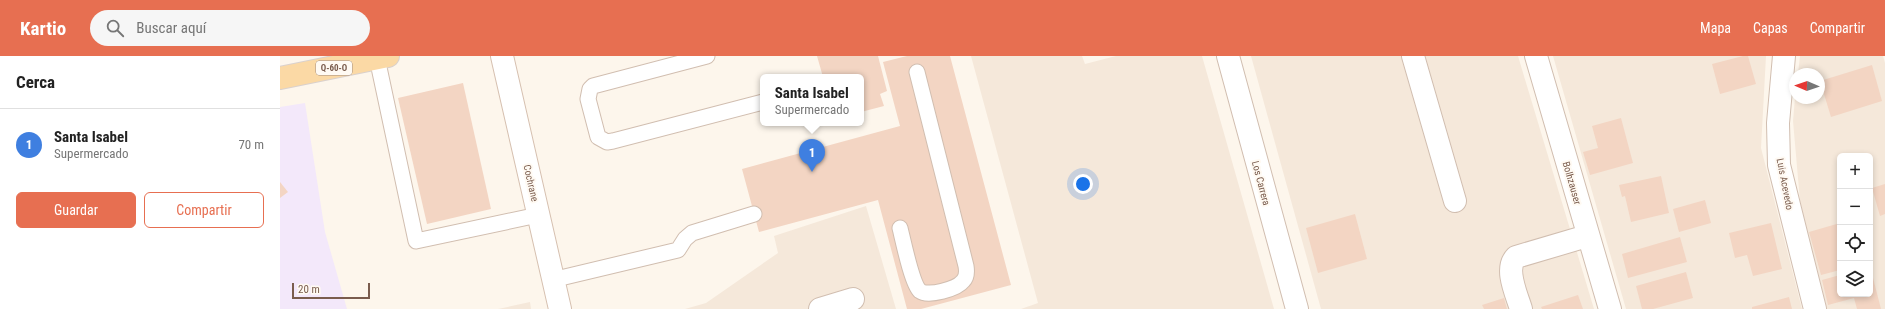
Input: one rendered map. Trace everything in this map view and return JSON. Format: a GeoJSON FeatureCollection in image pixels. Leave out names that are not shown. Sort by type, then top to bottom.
{"type":"FeatureCollection","features":[{"type":"Feature","properties":{"kind":"main road","name":"Q-60-O"},"geometry":{"type":"LineString","coordinates":[[280,78],[383,57]]}},
{"type":"Feature","properties":{"kind":"street","name":"Cochrane"},"geometry":{"type":"LineString","coordinates":[[502,56],[552,280],[560,309]]}},
{"type":"Feature","properties":{"kind":"street","name":"Los Carrera"},"geometry":{"type":"LineString","coordinates":[[1228,56],[1297,309]]}},
{"type":"Feature","properties":{"kind":"street"},"geometry":{"type":"LineString","coordinates":[[1412,56],[1455,201]]}},
{"type":"Feature","properties":{"kind":"street","name":"Bolhzauser"},"geometry":{"type":"LineString","coordinates":[[1536,56],[1587,236],[1610,309]]}},
{"type":"Feature","properties":{"kind":"street","name":"Luis Acevedo"},"geometry":{"type":"LineString","coordinates":[[1784,56],[1778,123],[1779,165],[1815,309]]}},
{"type":"Feature","properties":{"kind":"street"},"geometry":{"type":"LineString","coordinates":[[1521,309],[1511,270],[1513,260],[1516,257],[1587,236]]}},
{"type":"Feature","properties":{"kind":"street"},"geometry":{"type":"LineString","coordinates":[[820,309],[853,298]]}},
{"type":"Feature","properties":{"kind":"lane"},"geometry":{"type":"LineString","coordinates":[[707,56],[593,86],[590,89],[588,99],[598,137],[607,142],[613,141],[760,103]]}},
{"type":"Feature","properties":{"kind":"lane"},"geometry":{"type":"LineString","coordinates":[[383,57],[416,241],[538,215]]}},
{"type":"Feature","properties":{"kind":"lane"},"geometry":{"type":"LineString","coordinates":[[900,228],[915,284],[921,292],[928,294],[935,293],[957,286],[963,281],[967,272],[966,266],[917,72]]}},
{"type":"Feature","properties":{"kind":"lane"},"geometry":{"type":"LineString","coordinates":[[552,280],[678,250],[685,239],[692,233],[754,214]]}},
{"type":"Feature","properties":{"kind":"shaded area"},"geometry":{"type":"Polygon","coordinates":[[[971,56],[1082,56],[1085,64],[1116,56],[1202,56],[1274,309],[1021,309],[1038,303],[971,56]]]}},
{"type":"Feature","properties":{"kind":"shaded area"},"geometry":{"type":"Polygon","coordinates":[[[1251,56],[1518,56],[1594,309],[1321,309],[1251,56]]]}},
{"type":"Feature","properties":{"kind":"shaded area"},"geometry":{"type":"Polygon","coordinates":[[[1553,56],[1766,56],[1761,148],[1802,309],[1626,309],[1553,56]]]}},
{"type":"Feature","properties":{"kind":"shaded area"},"geometry":{"type":"Polygon","coordinates":[[[1800,56],[1883,56],[1885,63],[1885,309],[1827,309],[1800,201],[1793,121],[1794,104],[1825,104],[1825,68],[1799,68],[1800,56]]]}},
{"type":"Feature","properties":{"kind":"shaded area"},"geometry":{"type":"Polygon","coordinates":[[[305,103],[325,232],[347,309],[280,309],[280,107],[305,103]]]}},
{"type":"Feature","properties":{"kind":"shaded area"},"geometry":{"type":"Polygon","coordinates":[[[866,206],[896,309],[685,309],[706,303],[778,253],[774,236],[866,206]]]}},
{"type":"Feature","properties":{"kind":"shaded area"},"geometry":{"type":"Polygon","coordinates":[[[530,302],[531,309],[498,309],[530,302]]]}},
{"type":"Feature","properties":{"kind":"building"},"geometry":{"type":"Polygon","coordinates":[[[817,56],[878,56],[887,91],[880,94],[884,106],[864,111],[864,74],[822,74],[817,56]]]}},
{"type":"Feature","properties":{"kind":"building"},"geometry":{"type":"Polygon","coordinates":[[[907,56],[950,56],[1011,285],[921,309],[907,309],[878,200],[759,232],[742,169],[900,126],[883,62],[907,56]]]}},
{"type":"Feature","properties":{"kind":"building"},"geometry":{"type":"Polygon","coordinates":[[[1748,56],[1756,84],[1720,94],[1712,64],[1748,56]]]}},
{"type":"Feature","properties":{"kind":"building"},"geometry":{"type":"Polygon","coordinates":[[[1872,65],[1882,101],[1831,117],[1825,97],[1825,79],[1872,65]]]}},
{"type":"Feature","properties":{"kind":"building"},"geometry":{"type":"Polygon","coordinates":[[[463,83],[491,209],[427,224],[398,98],[463,83]]]}},
{"type":"Feature","properties":{"kind":"building"},"geometry":{"type":"Polygon","coordinates":[[[1621,118],[1633,163],[1590,175],[1583,152],[1598,148],[1592,126],[1621,118]]]}},
{"type":"Feature","properties":{"kind":"building"},"geometry":{"type":"Polygon","coordinates":[[[1661,176],[1669,213],[1631,222],[1625,196],[1622,197],[1619,185],[1661,176]]]}},
{"type":"Feature","properties":{"kind":"building"},"geometry":{"type":"Polygon","coordinates":[[[280,182],[288,192],[280,198],[280,182]]]}},
{"type":"Feature","properties":{"kind":"building"},"geometry":{"type":"Polygon","coordinates":[[[1885,184],[1885,214],[1880,216],[1873,192],[1873,188],[1885,184]]]}},
{"type":"Feature","properties":{"kind":"building"},"geometry":{"type":"Polygon","coordinates":[[[1705,200],[1711,223],[1679,232],[1673,209],[1705,200]]]}},
{"type":"Feature","properties":{"kind":"building"},"geometry":{"type":"Polygon","coordinates":[[[1355,214],[1367,259],[1318,273],[1306,228],[1355,214]]]}},
{"type":"Feature","properties":{"kind":"building"},"geometry":{"type":"Polygon","coordinates":[[[1771,223],[1782,269],[1753,276],[1747,255],[1735,258],[1729,233],[1771,223]]]}},
{"type":"Feature","properties":{"kind":"building"},"geometry":{"type":"Polygon","coordinates":[[[1837,224],[1837,271],[1821,275],[1809,232],[1837,224]]]}},
{"type":"Feature","properties":{"kind":"building"},"geometry":{"type":"Polygon","coordinates":[[[1680,237],[1687,262],[1628,278],[1622,254],[1680,237]]]}},
{"type":"Feature","properties":{"kind":"building"},"geometry":{"type":"Polygon","coordinates":[[[1686,272],[1693,298],[1653,309],[1642,309],[1636,286],[1686,272]]]}},
{"type":"Feature","properties":{"kind":"building"},"geometry":{"type":"Polygon","coordinates":[[[1837,276],[1837,297],[1873,297],[1873,278],[1881,309],[1857,309],[1854,298],[1828,305],[1822,280],[1837,276]]]}},
{"type":"Feature","properties":{"kind":"building"},"geometry":{"type":"Polygon","coordinates":[[[1578,295],[1583,309],[1542,309],[1541,307],[1578,295]]]}},
{"type":"Feature","properties":{"kind":"building"},"geometry":{"type":"Polygon","coordinates":[[[1789,297],[1792,309],[1752,309],[1752,307],[1789,297]]]}},
{"type":"Feature","properties":{"kind":"building"},"geometry":{"type":"Polygon","coordinates":[[[1504,298],[1507,309],[1484,309],[1482,305],[1504,298]]]}},
{"type":"Feature","properties":{"kind":"place","name":"Santa Isabel"},"geometry":{"type":"Point","coordinates":[812,172]}}]}
